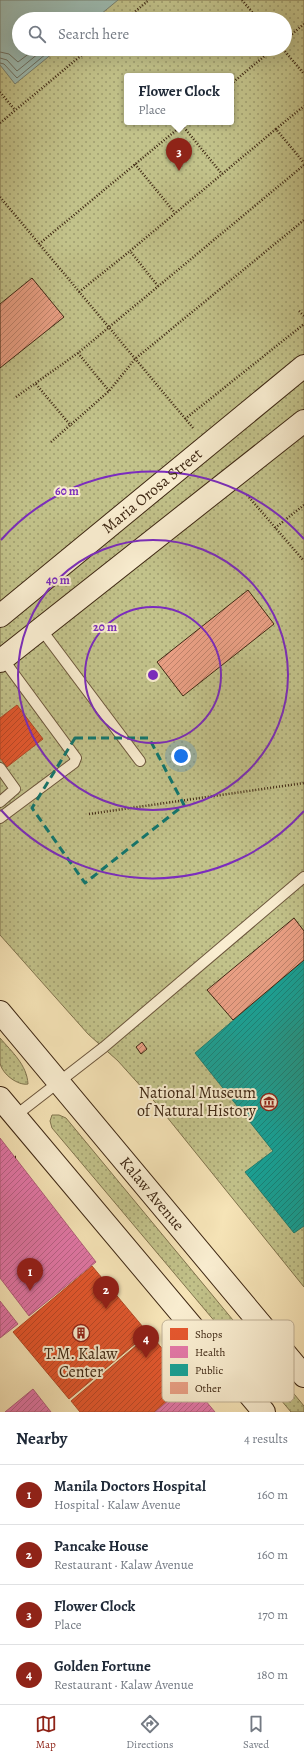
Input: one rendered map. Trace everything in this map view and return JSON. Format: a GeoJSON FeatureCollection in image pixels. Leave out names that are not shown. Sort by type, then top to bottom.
{"type":"FeatureCollection","features":[{"type":"Feature","properties":{"kind":"street","name":"Maria Orosa Street"},"geometry":{"type":"LineString","coordinates":[[0,616],[304,366]]}},
{"type":"Feature","properties":{"kind":"street"},"geometry":{"type":"LineString","coordinates":[[1,660],[41,630],[304,421]]}},
{"type":"Feature","properties":{"kind":"street","name":"Kalaw Avenue"},"geometry":{"type":"LineString","coordinates":[[0,1012],[257,1320]]}},
{"type":"Feature","properties":{"kind":"street"},"geometry":{"type":"LineString","coordinates":[[0,1098],[187,1320]]}},
{"type":"Feature","properties":{"kind":"street","name":"Kalaw Avenue"},"geometry":{"type":"LineString","coordinates":[[294,1364],[304,1376]]}},
{"type":"Feature","properties":{"kind":"street"},"geometry":{"type":"LineString","coordinates":[[256,1402],[264,1412]]}},
{"type":"Feature","properties":{"kind":"lane"},"geometry":{"type":"LineString","coordinates":[[41,630],[140,761]]}},
{"type":"Feature","properties":{"kind":"lane"},"geometry":{"type":"LineString","coordinates":[[0,818],[74,763],[76,758],[1,660]]}},
{"type":"Feature","properties":{"kind":"lane"},"geometry":{"type":"LineString","coordinates":[[0,768],[15,789],[0,802]]}},
{"type":"Feature","properties":{"kind":"lane"},"geometry":{"type":"LineString","coordinates":[[15,1116],[104,1047],[304,877]]}},
{"type":"Feature","properties":{"kind":"path"},"geometry":{"type":"LineString","coordinates":[[134,12],[149,0]]}},
{"type":"Feature","properties":{"kind":"path"},"geometry":{"type":"LineString","coordinates":[[242,0],[252,12]]}},
{"type":"Feature","properties":{"kind":"path"},"geometry":{"type":"LineString","coordinates":[[292,34],[304,24]]}},
{"type":"Feature","properties":{"kind":"path"},"geometry":{"type":"LineString","coordinates":[[0,122],[81,56]]}},
{"type":"Feature","properties":{"kind":"path"},"geometry":{"type":"LineString","coordinates":[[234,82],[265,56]]}},
{"type":"Feature","properties":{"kind":"path"},"geometry":{"type":"LineString","coordinates":[[289,56],[304,74]]}},
{"type":"Feature","properties":{"kind":"path"},"geometry":{"type":"LineString","coordinates":[[0,92],[15,110]]}},
{"type":"Feature","properties":{"kind":"path"},"geometry":{"type":"LineString","coordinates":[[79,292],[130,252],[304,106]]}},
{"type":"Feature","properties":{"kind":"path"},"geometry":{"type":"LineString","coordinates":[[39,244],[182,125],[222,174]]}},
{"type":"Feature","properties":{"kind":"path"},"geometry":{"type":"LineString","coordinates":[[16,398],[109,327],[304,164],[276,129]]}},
{"type":"Feature","properties":{"kind":"path"},"geometry":{"type":"LineString","coordinates":[[135,164],[175,214]]}},
{"type":"Feature","properties":{"kind":"path"},"geometry":{"type":"LineString","coordinates":[[0,197],[207,445]]}},
{"type":"Feature","properties":{"kind":"path"},"geometry":{"type":"LineString","coordinates":[[51,442],[109,391],[135,359],[304,220]]}},
{"type":"Feature","properties":{"kind":"path"},"geometry":{"type":"LineString","coordinates":[[130,252],[158,286]]}},
{"type":"Feature","properties":{"kind":"path"},"geometry":{"type":"LineString","coordinates":[[299,310],[304,316]]}},
{"type":"Feature","properties":{"kind":"path"},"geometry":{"type":"LineString","coordinates":[[186,420],[304,324]]}},
{"type":"Feature","properties":{"kind":"path"},"geometry":{"type":"LineString","coordinates":[[78,352],[109,391]]}},
{"type":"Feature","properties":{"kind":"path"},"geometry":{"type":"LineString","coordinates":[[36,384],[71,426]]}},
{"type":"Feature","properties":{"kind":"path"},"geometry":{"type":"LineString","coordinates":[[234,477],[250,499],[304,561]]}},
{"type":"Feature","properties":{"kind":"path"},"geometry":{"type":"LineString","coordinates":[[275,528],[304,505]]}},
{"type":"Feature","properties":{"kind":"path"},"geometry":{"type":"LineString","coordinates":[[89,814],[304,783]]}},
{"type":"Feature","properties":{"kind":"highlighted area"},"geometry":{"type":"Polygon","coordinates":[[[75,738],[149,738],[184,805],[85,883],[32,808],[75,738]]]}},
{"type":"Feature","properties":{"kind":"green space"},"geometry":{"type":"Polygon","coordinates":[[[0,0],[304,0],[304,1287],[154,1101],[118,1061],[88,1034],[0,935],[0,0]]]}},
{"type":"Feature","properties":{"kind":"green space"},"geometry":{"type":"Polygon","coordinates":[[[0,1038],[22,1065],[28,1084],[15,1081],[7,1075],[1,1067],[0,1038]]]}},
{"type":"Feature","properties":{"kind":"green space"},"geometry":{"type":"Polygon","coordinates":[[[52,1115],[59,1115],[66,1118],[233,1320],[214,1320],[52,1128],[50,1121],[52,1115]]]}},
{"type":"Feature","properties":{"kind":"green space"},"geometry":{"type":"Polygon","coordinates":[[[294,1394],[304,1406],[304,1412],[291,1412],[283,1402],[294,1402],[294,1394]]]}},
{"type":"Feature","properties":{"kind":"water"},"geometry":{"type":"Polygon","coordinates":[[[0,0],[118,0],[103,12],[12,12],[12,56],[49,56],[15,84],[0,65],[0,0]]]}},
{"type":"Feature","properties":{"kind":"building: Shops"},"geometry":{"type":"Polygon","coordinates":[[[17,705],[43,739],[7,767],[0,758],[0,718],[17,705]]]}},
{"type":"Feature","properties":{"kind":"building: Shops","name":"T.M. Kalaw Center"},"geometry":{"type":"Polygon","coordinates":[[[92,1266],[148,1333],[69,1399],[13,1332],[92,1266]]]}},
{"type":"Feature","properties":{"kind":"building: Shops"},"geometry":{"type":"Polygon","coordinates":[[[150,1334],[162,1348],[162,1402],[167,1402],[155,1412],[80,1412],[71,1401],[150,1334]]]}},
{"type":"Feature","properties":{"kind":"building: Health"},"geometry":{"type":"Polygon","coordinates":[[[0,1138],[96,1262],[29,1316],[0,1278],[0,1138]]]}},
{"type":"Feature","properties":{"kind":"building: Health"},"geometry":{"type":"Polygon","coordinates":[[[0,1301],[18,1324],[0,1338],[0,1301]]]}},
{"type":"Feature","properties":{"kind":"building: Health"},"geometry":{"type":"Polygon","coordinates":[[[33,1389],[51,1412],[5,1412],[33,1389]]]}},
{"type":"Feature","properties":{"kind":"building: Health"},"geometry":{"type":"Polygon","coordinates":[[[167,1402],[207,1402],[215,1412],[155,1412],[167,1402]]]}},
{"type":"Feature","properties":{"kind":"building: Public","name":"National Museum of Natural History"},"geometry":{"type":"Polygon","coordinates":[[[304,960],[304,1226],[294,1233],[245,1172],[273,1151],[195,1053],[304,960]]]}},
{"type":"Feature","properties":{"kind":"building: Other"},"geometry":{"type":"Polygon","coordinates":[[[32,278],[64,317],[0,368],[0,304],[32,278]]]}},
{"type":"Feature","properties":{"kind":"building: Other"},"geometry":{"type":"Polygon","coordinates":[[[248,590],[274,624],[183,696],[157,662],[248,590]]]}},
{"type":"Feature","properties":{"kind":"building: Other"},"geometry":{"type":"Polygon","coordinates":[[[294,918],[304,931],[304,960],[233,1020],[207,990],[294,918]]]}},
{"type":"Feature","properties":{"kind":"building: Other"},"geometry":{"type":"Polygon","coordinates":[[[142,1042],[147,1049],[141,1054],[136,1047],[142,1042]]]}},
{"type":"Feature","properties":{"kind":"place","name":"Flower Clock"},"geometry":{"type":"Point","coordinates":[179,171]}},
{"type":"Feature","properties":{"kind":"place","name":"National Museum of Natural History"},"geometry":{"type":"Point","coordinates":[269,1102]}},
{"type":"Feature","properties":{"kind":"place","name":"Manila Doctors Hospital"},"geometry":{"type":"Point","coordinates":[30,1291]}},
{"type":"Feature","properties":{"kind":"place","name":"Pancake House"},"geometry":{"type":"Point","coordinates":[106,1309]}},
{"type":"Feature","properties":{"kind":"place","name":"T.M. Kalaw Center"},"geometry":{"type":"Point","coordinates":[81,1333]}},
{"type":"Feature","properties":{"kind":"place","name":"Golden Fortune"},"geometry":{"type":"Point","coordinates":[146,1358]}}]}
